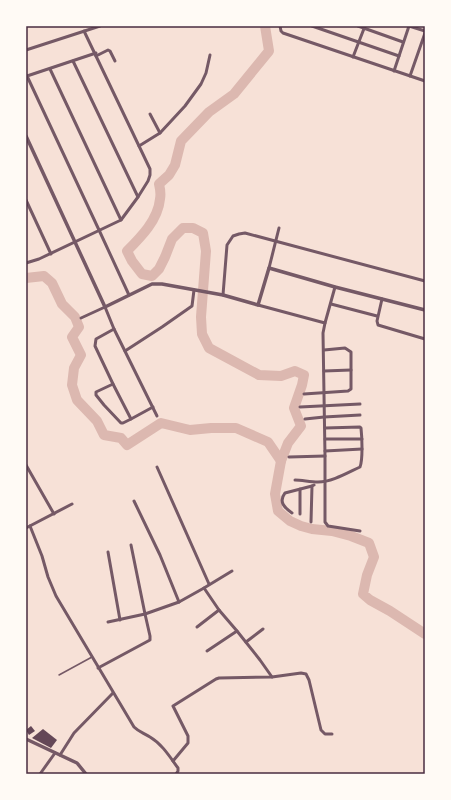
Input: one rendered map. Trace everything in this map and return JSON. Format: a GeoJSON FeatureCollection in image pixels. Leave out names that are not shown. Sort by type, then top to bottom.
{"type":"FeatureCollection","features":[{"type":"Feature","properties":{"kind":"street"},"geometry":{"type":"LineString","coordinates":[[26,50],[100,26]]}},
{"type":"Feature","properties":{"kind":"street"},"geometry":{"type":"LineString","coordinates":[[280,26],[282,33],[425,81]]}},
{"type":"Feature","properties":{"kind":"street"},"geometry":{"type":"LineString","coordinates":[[312,26],[399,56]]}},
{"type":"Feature","properties":{"kind":"street"},"geometry":{"type":"LineString","coordinates":[[358,26],[403,42]]}},
{"type":"Feature","properties":{"kind":"street"},"geometry":{"type":"LineString","coordinates":[[394,71],[409,26],[425,32],[410,76]]}},
{"type":"Feature","properties":{"kind":"street"},"geometry":{"type":"LineString","coordinates":[[353,57],[364,27]]}},
{"type":"Feature","properties":{"kind":"street"},"geometry":{"type":"LineString","coordinates":[[26,263],[39,260],[120,220],[138,197],[150,176],[150,169],[84,31]]}},
{"type":"Feature","properties":{"kind":"street"},"geometry":{"type":"LineString","coordinates":[[115,61],[110,51],[107,50],[96,55],[27,76],[129,295]]}},
{"type":"Feature","properties":{"kind":"street"},"geometry":{"type":"LineString","coordinates":[[139,146],[160,133],[185,106],[201,84],[206,73],[210,55]]}},
{"type":"Feature","properties":{"kind":"street"},"geometry":{"type":"LineString","coordinates":[[73,61],[138,197]]}},
{"type":"Feature","properties":{"kind":"street"},"geometry":{"type":"LineString","coordinates":[[50,69],[120,220]]}},
{"type":"Feature","properties":{"kind":"street"},"geometry":{"type":"LineString","coordinates":[[150,114],[160,133]]}},
{"type":"Feature","properties":{"kind":"street"},"geometry":{"type":"LineString","coordinates":[[26,136],[105,306],[114,329],[157,416]]}},
{"type":"Feature","properties":{"kind":"street"},"geometry":{"type":"LineString","coordinates":[[26,200],[51,254]]}},
{"type":"Feature","properties":{"kind":"street"},"geometry":{"type":"LineString","coordinates":[[258,305],[279,228]]}},
{"type":"Feature","properties":{"kind":"street"},"geometry":{"type":"LineString","coordinates":[[223,295],[227,245],[233,236],[245,233],[425,281]]}},
{"type":"Feature","properties":{"kind":"street"},"geometry":{"type":"LineString","coordinates":[[269,268],[425,310]]}},
{"type":"Feature","properties":{"kind":"street"},"geometry":{"type":"LineString","coordinates":[[81,318],[152,284],[166,284],[223,295],[325,323]]}},
{"type":"Feature","properties":{"kind":"street"},"geometry":{"type":"LineString","coordinates":[[335,287],[323,333],[325,439],[324,522],[328,526],[360,531]]}},
{"type":"Feature","properties":{"kind":"street"},"geometry":{"type":"LineString","coordinates":[[125,351],[192,306],[194,290]]}},
{"type":"Feature","properties":{"kind":"street"},"geometry":{"type":"LineString","coordinates":[[382,299],[376,321],[378,326],[425,339]]}},
{"type":"Feature","properties":{"kind":"street"},"geometry":{"type":"LineString","coordinates":[[331,304],[377,316]]}},
{"type":"Feature","properties":{"kind":"street"},"geometry":{"type":"LineString","coordinates":[[114,329],[96,339],[95,346],[131,419]]}},
{"type":"Feature","properties":{"kind":"street"},"geometry":{"type":"LineString","coordinates":[[304,394],[351,389],[351,352],[346,348],[324,350]]}},
{"type":"Feature","properties":{"kind":"street"},"geometry":{"type":"LineString","coordinates":[[324,371],[351,370]]}},
{"type":"Feature","properties":{"kind":"street"},"geometry":{"type":"LineString","coordinates":[[113,384],[96,392],[96,395],[121,423],[153,407]]}},
{"type":"Feature","properties":{"kind":"street"},"geometry":{"type":"LineString","coordinates":[[300,407],[360,404]]}},
{"type":"Feature","properties":{"kind":"street"},"geometry":{"type":"LineString","coordinates":[[305,419],[360,415]]}},
{"type":"Feature","properties":{"kind":"street"},"geometry":{"type":"LineString","coordinates":[[295,480],[316,482],[325,481],[360,467],[362,439],[360,427],[324,428]]}},
{"type":"Feature","properties":{"kind":"street"},"geometry":{"type":"LineString","coordinates":[[325,439],[362,439]]}},
{"type":"Feature","properties":{"kind":"street"},"geometry":{"type":"LineString","coordinates":[[325,452],[362,449]]}},
{"type":"Feature","properties":{"kind":"street"},"geometry":{"type":"LineString","coordinates":[[289,457],[325,456]]}},
{"type":"Feature","properties":{"kind":"street"},"geometry":{"type":"LineString","coordinates":[[26,465],[54,514]]}},
{"type":"Feature","properties":{"kind":"street"},"geometry":{"type":"LineString","coordinates":[[157,467],[209,584]]}},
{"type":"Feature","properties":{"kind":"street"},"geometry":{"type":"LineString","coordinates":[[292,513],[285,508],[283,504],[283,495],[285,493],[312,486],[316,482]]}},
{"type":"Feature","properties":{"kind":"street"},"geometry":{"type":"LineString","coordinates":[[311,522],[312,486]]}},
{"type":"Feature","properties":{"kind":"street"},"geometry":{"type":"LineString","coordinates":[[300,489],[300,514]]}},
{"type":"Feature","properties":{"kind":"street"},"geometry":{"type":"LineString","coordinates":[[134,501],[160,555],[179,602]]}},
{"type":"Feature","properties":{"kind":"street"},"geometry":{"type":"LineString","coordinates":[[26,528],[72,504]]}},
{"type":"Feature","properties":{"kind":"street"},"geometry":{"type":"LineString","coordinates":[[30,526],[53,590],[113,694],[138,732],[150,737],[161,746],[173,761],[178,768],[176,774]]}},
{"type":"Feature","properties":{"kind":"street"},"geometry":{"type":"LineString","coordinates":[[98,668],[150,640],[132,545]]}},
{"type":"Feature","properties":{"kind":"street"},"geometry":{"type":"LineString","coordinates":[[108,552],[120,620]]}},
{"type":"Feature","properties":{"kind":"street"},"geometry":{"type":"LineString","coordinates":[[108,622],[145,614],[179,602],[232,571]]}},
{"type":"Feature","properties":{"kind":"street"},"geometry":{"type":"LineString","coordinates":[[204,588],[219,610],[238,631],[272,676]]}},
{"type":"Feature","properties":{"kind":"street"},"geometry":{"type":"LineString","coordinates":[[197,627],[219,610]]}},
{"type":"Feature","properties":{"kind":"street"},"geometry":{"type":"LineString","coordinates":[[246,642],[263,629]]}},
{"type":"Feature","properties":{"kind":"street"},"geometry":{"type":"LineString","coordinates":[[207,651],[238,631]]}},
{"type":"Feature","properties":{"kind":"street"},"geometry":{"type":"LineString","coordinates":[[173,761],[188,743],[188,736],[173,706],[216,679],[301,673],[306,674],[309,680],[321,730],[325,734],[332,734]]}},
{"type":"Feature","properties":{"kind":"street"},"geometry":{"type":"LineString","coordinates":[[60,755],[74,733],[113,694]]}},
{"type":"Feature","properties":{"kind":"street"},"geometry":{"type":"LineString","coordinates":[[26,739],[77,763],[86,774]]}},
{"type":"Feature","properties":{"kind":"street"},"geometry":{"type":"LineString","coordinates":[[40,774],[55,753]]}},
{"type":"Feature","properties":{"kind":"lane"},"geometry":{"type":"LineString","coordinates":[[59,675],[92,657]]}},
{"type":"Feature","properties":{"kind":"building"},"geometry":{"type":"Polygon","coordinates":[[[31,726],[35,731],[29,735],[26,730],[31,726]]]}},
{"type":"Feature","properties":{"kind":"building"},"geometry":{"type":"Polygon","coordinates":[[[43,729],[57,740],[51,748],[32,738],[43,729]]]}},
{"type":"Feature","properties":{"kind":"waterway"},"geometry":{"type":"LineString","coordinates":[[265,26],[269,51],[234,94],[209,112],[181,141],[175,165],[169,175],[159,184],[160,197],[159,207],[156,214],[148,228],[127,251],[132,261],[142,274],[152,276],[159,269],[172,239],[183,228],[193,228],[203,233],[206,251],[201,317],[202,334],[209,348],[259,375],[281,376],[295,371],[304,375],[294,408],[301,426],[288,443],[281,461],[275,494],[278,511],[290,521],[301,526],[312,529],[332,531],[369,543],[374,557],[367,575],[363,594],[370,600],[425,634]]}},
{"type":"Feature","properties":{"kind":"waterway"},"geometry":{"type":"LineString","coordinates":[[26,278],[44,276],[52,283],[62,304],[75,317],[79,327],[72,337],[81,355],[74,368],[72,385],[77,400],[97,421],[104,435],[121,438],[127,445],[161,423],[190,430],[236,428],[268,442],[281,461]]}}]}
